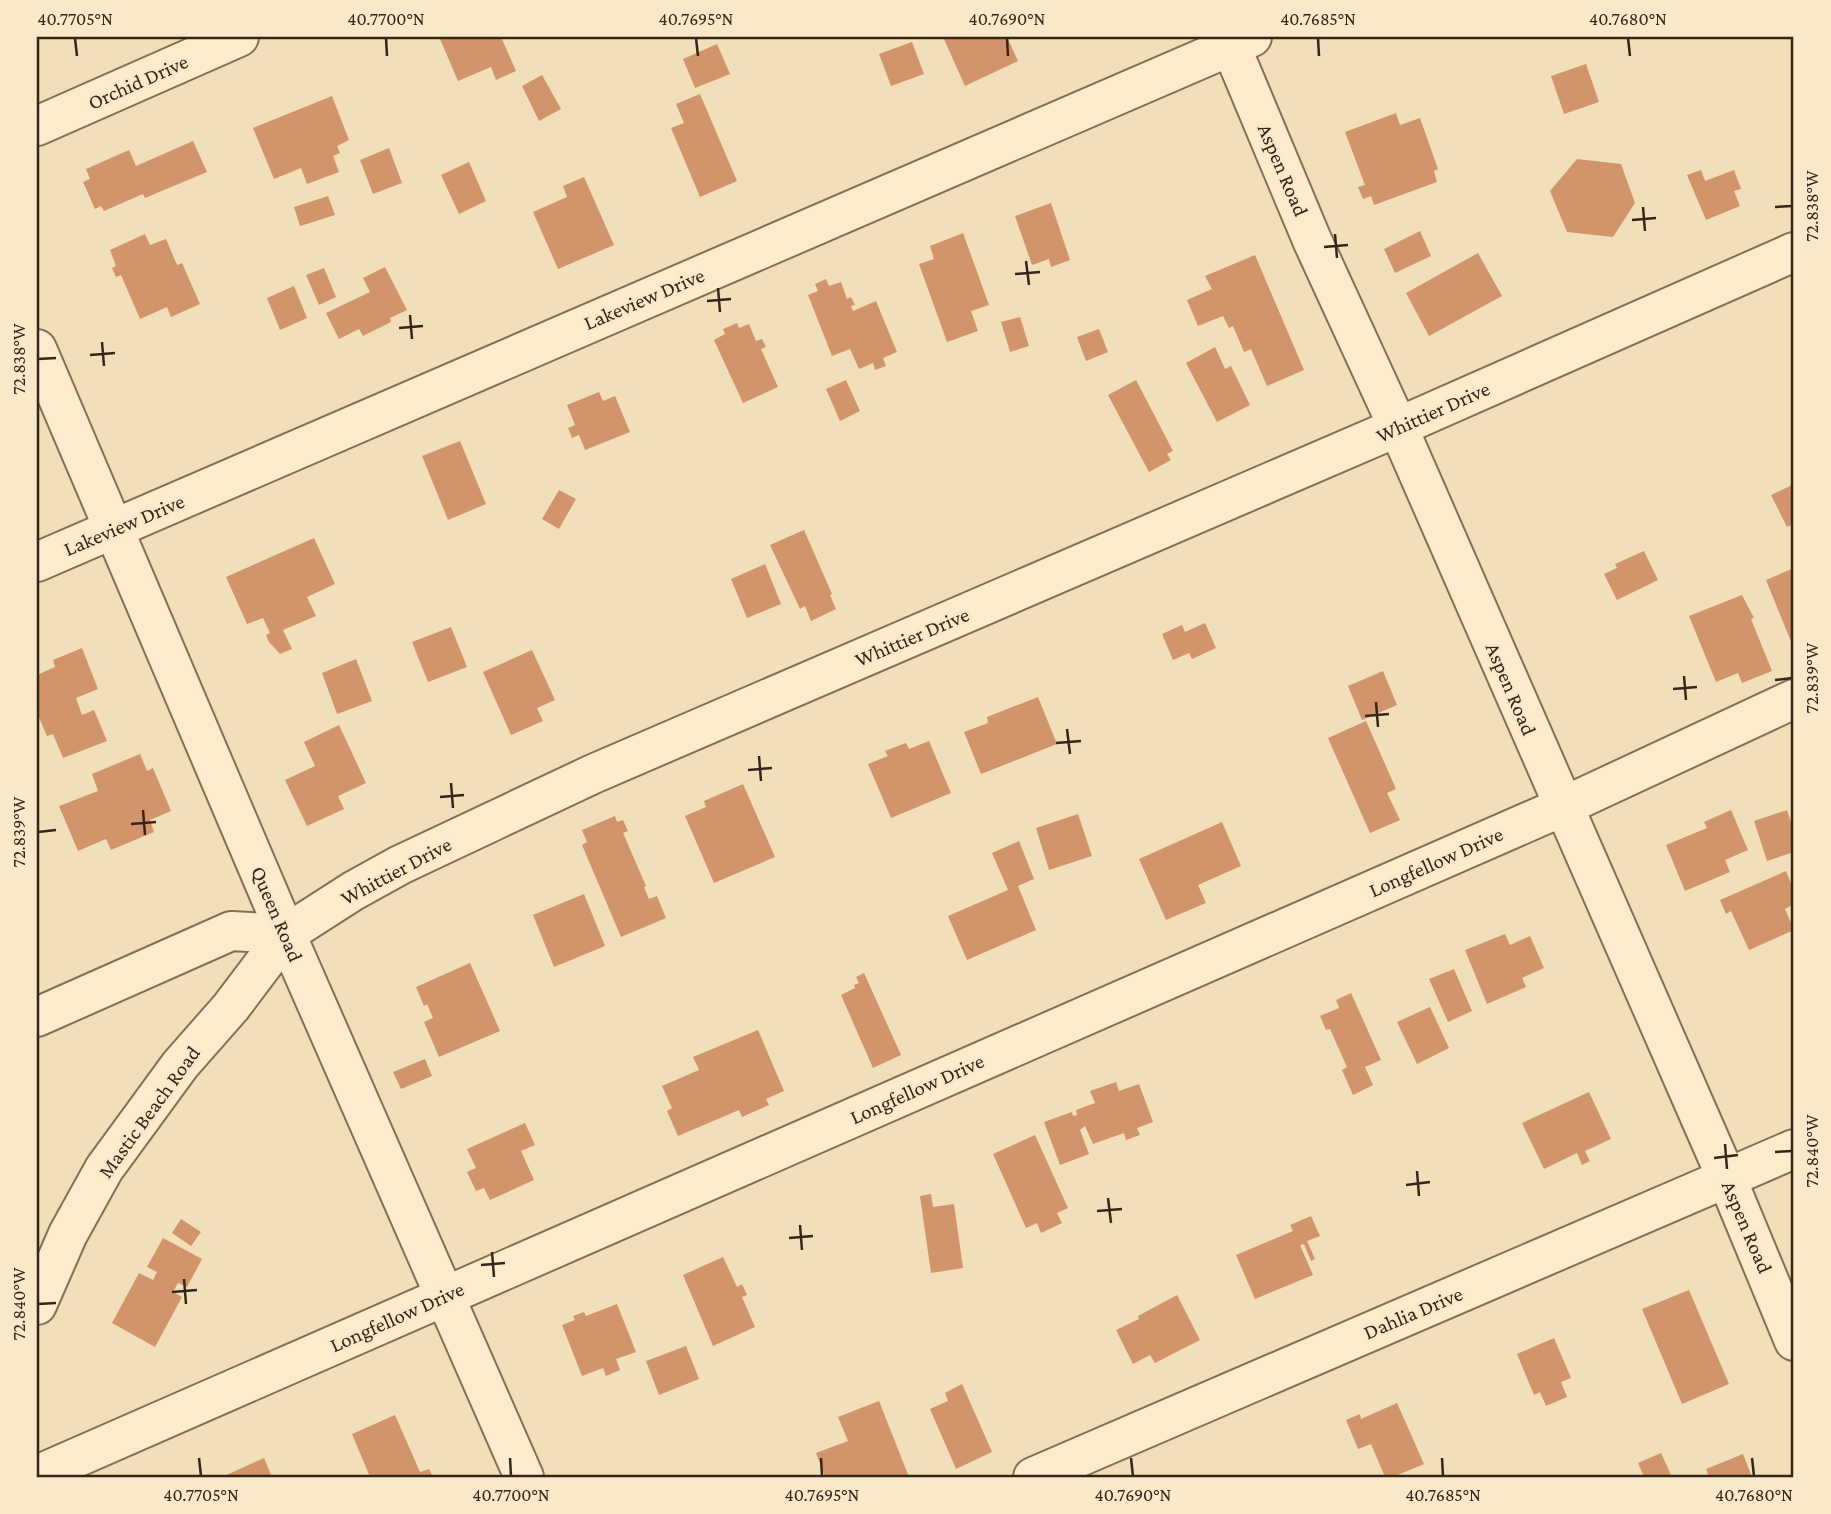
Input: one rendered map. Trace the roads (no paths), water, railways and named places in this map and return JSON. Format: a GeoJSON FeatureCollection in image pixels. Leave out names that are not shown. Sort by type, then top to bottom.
{"type":"FeatureCollection","features":[{"type":"Feature","properties":{"kind":"street","name":"Orchid Drive"},"geometry":{"type":"LineString","coordinates":[[37,127],[239,37]]}},
{"type":"Feature","properties":{"kind":"street","name":"Aspen Road"},"geometry":{"type":"LineString","coordinates":[[1236,40],[1312,240],[1398,427],[1727,1179],[1794,1342]]}},
{"type":"Feature","properties":{"kind":"street","name":"Lakeview Drive"},"geometry":{"type":"LineString","coordinates":[[37,562],[1236,40]]}},
{"type":"Feature","properties":{"kind":"street","name":"Whittier Drive"},"geometry":{"type":"LineString","coordinates":[[286,934],[400,865],[593,774],[1398,427],[1794,252]]}},
{"type":"Feature","properties":{"kind":"street","name":"Queen Road"},"geometry":{"type":"LineString","coordinates":[[37,349],[286,934],[524,1477]]}},
{"type":"Feature","properties":{"kind":"street","name":"Longfellow Drive"},"geometry":{"type":"LineString","coordinates":[[37,1475],[1563,807],[1794,699]]}},
{"type":"Feature","properties":{"kind":"street"},"geometry":{"type":"LineString","coordinates":[[37,1017],[231,931],[286,934]]}},
{"type":"Feature","properties":{"kind":"street","name":"Mastic Beach Road"},"geometry":{"type":"LineString","coordinates":[[37,1305],[68,1234],[104,1169],[180,1065],[230,1007],[286,934]]}},
{"type":"Feature","properties":{"kind":"street","name":"Dahlia Drive"},"geometry":{"type":"LineString","coordinates":[[1033,1477],[1794,1149]]}}]}
